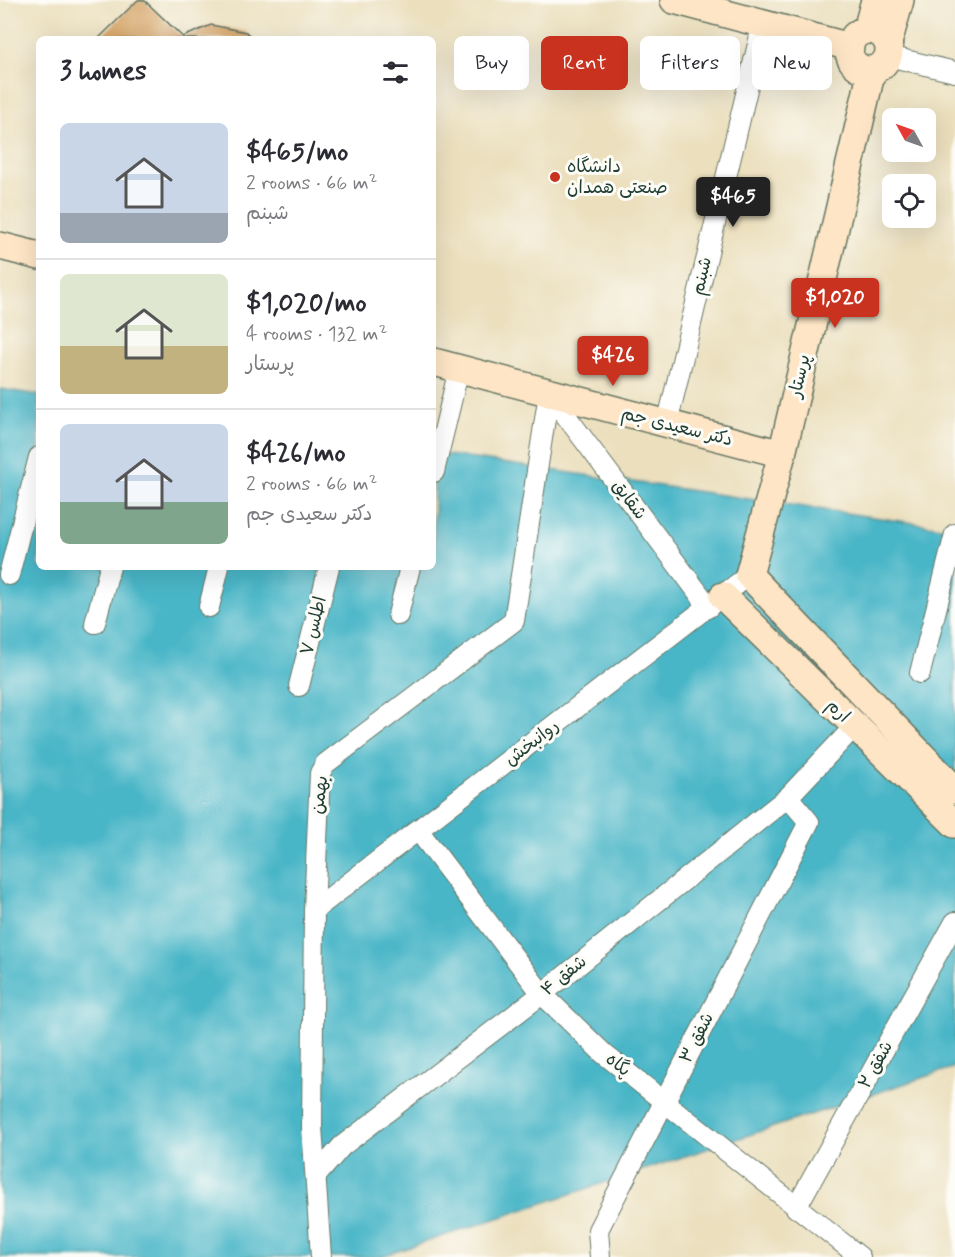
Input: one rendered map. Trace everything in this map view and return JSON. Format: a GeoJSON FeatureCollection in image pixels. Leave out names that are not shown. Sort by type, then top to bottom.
{"type":"FeatureCollection","features":[{"type":"Feature","properties":{"kind":"street"},"geometry":{"type":"LineString","coordinates":[[674,0],[873,49],[955,72]]}},
{"type":"Feature","properties":{"kind":"street"},"geometry":{"type":"LineString","coordinates":[[873,49],[875,0]]}},
{"type":"Feature","properties":{"kind":"street"},"geometry":{"type":"LineString","coordinates":[[873,49],[900,0]]}},
{"type":"Feature","properties":{"kind":"street","name":"شبنم"},"geometry":{"type":"LineString","coordinates":[[667,424],[763,23]]}},
{"type":"Feature","properties":{"kind":"street","name":"پرستار"},"geometry":{"type":"LineString","coordinates":[[749,576],[782,454],[873,49]]}},
{"type":"Feature","properties":{"kind":"street"},"geometry":{"type":"LineString","coordinates":[[0,246],[36,255]]}},
{"type":"Feature","properties":{"kind":"street"},"geometry":{"type":"LineString","coordinates":[[436,454],[446,366]]}},
{"type":"Feature","properties":{"kind":"street","name":"دکتر سعیدی جم"},"geometry":{"type":"LineString","coordinates":[[446,366],[782,454]]}},
{"type":"Feature","properties":{"kind":"street","name":"شقایق"},"geometry":{"type":"LineString","coordinates":[[549,393],[716,601]]}},
{"type":"Feature","properties":{"kind":"street","name":"بهمن"},"geometry":{"type":"LineString","coordinates":[[321,1257],[312,1127],[318,784],[325,764],[514,621],[549,393]]}},
{"type":"Feature","properties":{"kind":"street"},"geometry":{"type":"LineString","coordinates":[[9,575],[36,469]]}},
{"type":"Feature","properties":{"kind":"street"},"geometry":{"type":"LineString","coordinates":[[920,673],[955,534]]}},
{"type":"Feature","properties":{"kind":"street"},"geometry":{"type":"LineString","coordinates":[[95,623],[109,570]]}},
{"type":"Feature","properties":{"kind":"street"},"geometry":{"type":"LineString","coordinates":[[209,607],[218,570]]}},
{"type":"Feature","properties":{"kind":"street","name":"اطلس ۷"},"geometry":{"type":"LineString","coordinates":[[299,686],[328,570]]}},
{"type":"Feature","properties":{"kind":"street"},"geometry":{"type":"LineString","coordinates":[[398,615],[409,570]]}},
{"type":"Feature","properties":{"kind":"street","name":"روانبخش"},"geometry":{"type":"LineString","coordinates":[[314,910],[749,576]]}},
{"type":"Feature","properties":{"kind":"street","name":"ارم"},"geometry":{"type":"LineString","coordinates":[[749,576],[955,790]]}},
{"type":"Feature","properties":{"kind":"street","name":"ارم"},"geometry":{"type":"LineString","coordinates":[[716,601],[955,825]]}},
{"type":"Feature","properties":{"kind":"street","name":"شفق ۴"},"geometry":{"type":"LineString","coordinates":[[316,1176],[342,1146],[542,994],[788,797],[854,728]]}},
{"type":"Feature","properties":{"kind":"street","name":"شفق ۳"},"geometry":{"type":"LineString","coordinates":[[600,1257],[598,1230],[809,822],[788,797]]}},
{"type":"Feature","properties":{"kind":"street","name":"پگاه"},"geometry":{"type":"LineString","coordinates":[[418,830],[542,994],[604,1054],[860,1257]]}},
{"type":"Feature","properties":{"kind":"street","name":"شفق ۲"},"geometry":{"type":"LineString","coordinates":[[796,1208],[955,922]]}},
{"type":"Feature","properties":{"kind":"water"},"geometry":{"type":"Polygon","coordinates":[[[0,389],[36,395],[36,570],[436,570],[436,453],[955,529],[955,1067],[380,1257],[0,1257],[0,389]]]}},
{"type":"Feature","properties":{"kind":"building"},"geometry":{"type":"Polygon","coordinates":[[[138,0],[144,0],[182,36],[101,36],[138,0]]]}},
{"type":"Feature","properties":{"kind":"building"},"geometry":{"type":"Polygon","coordinates":[[[211,25],[246,32],[250,36],[185,36],[211,25]]]}},
{"type":"Feature","properties":{"kind":"place","name":"دانشگاه صنعتی همدان"},"geometry":{"type":"Point","coordinates":[555,177]}}]}
